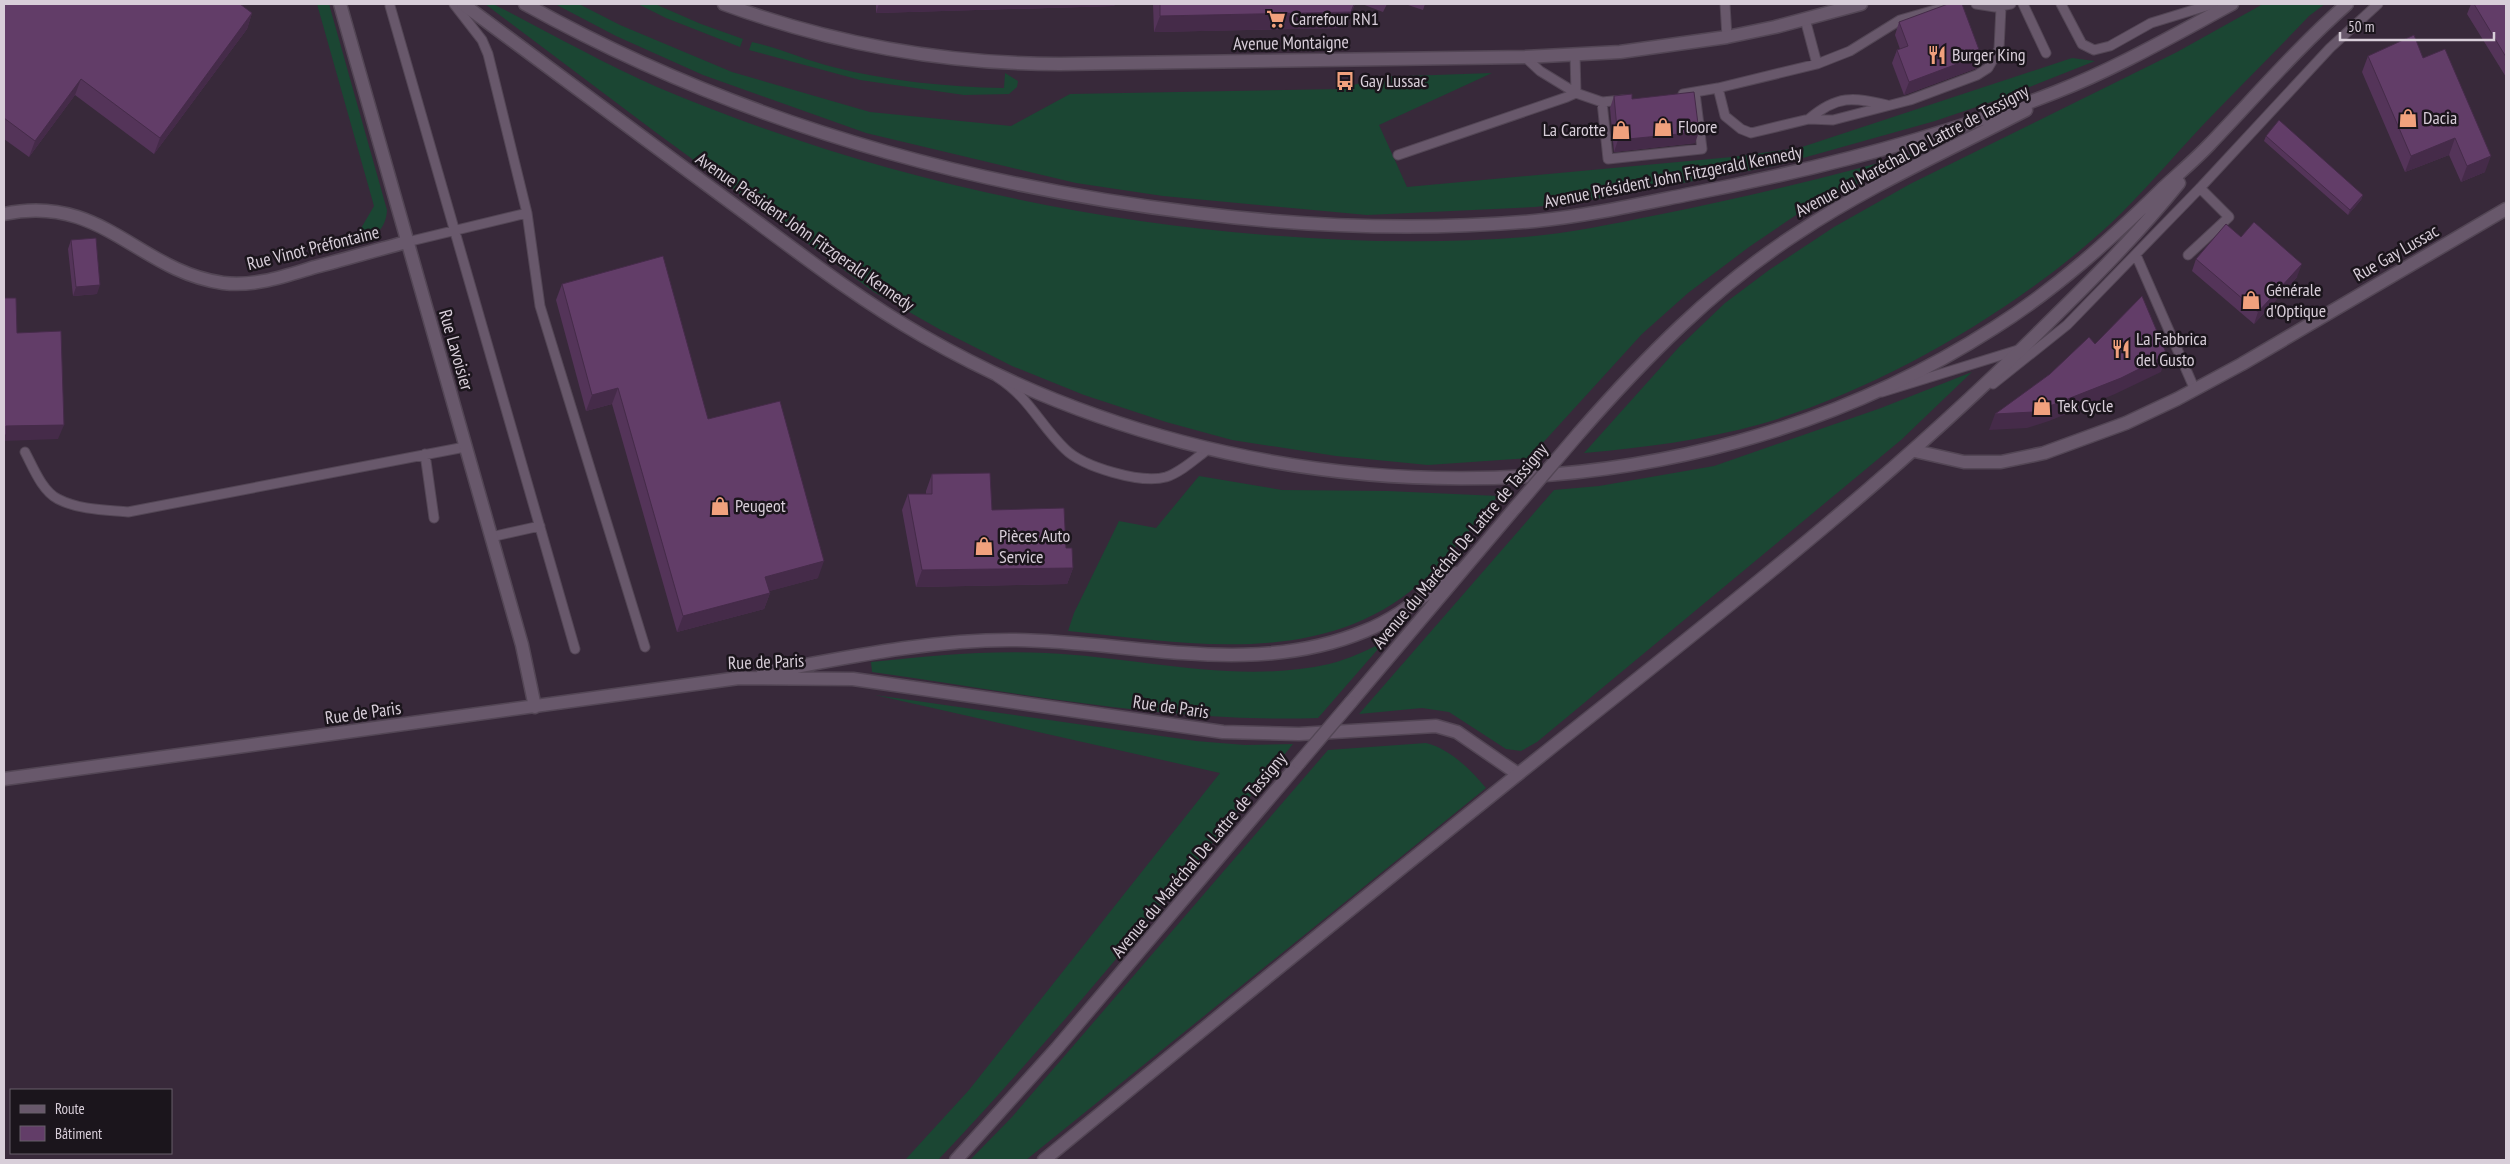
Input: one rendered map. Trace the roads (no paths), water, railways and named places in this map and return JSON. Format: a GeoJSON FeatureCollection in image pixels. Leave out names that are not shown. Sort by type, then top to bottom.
{"type":"FeatureCollection","features":[{"type":"Feature","properties":{"kind":"main road","name":"Rue Lavoisier"},"geometry":{"type":"LineString","coordinates":[[340,4],[522,645],[535,706]]}},
{"type":"Feature","properties":{"kind":"main road","name":"Avenue Président John Fitzgerald Kennedy"},"geometry":{"type":"LineString","coordinates":[[463,4],[842,285],[925,337],[980,366],[1081,409],[1208,450],[1290,465],[1388,475],[1454,477],[1565,472],[1651,462],[1734,444],[1807,421],[1858,400],[1955,351],[1994,328],[2031,302],[2094,253],[2206,149],[2283,65],[2347,4]]}},
{"type":"Feature","properties":{"kind":"main road","name":"Avenue Président John Fitzgerald Kennedy"},"geometry":{"type":"LineString","coordinates":[[525,4],[619,52],[735,102],[814,130],[933,165],[1034,189],[1111,203],[1233,218],[1344,226],[1422,226],[1538,221],[1718,189],[1823,165],[1927,135],[2026,103],[2093,76],[2232,4]]}},
{"type":"Feature","properties":{"kind":"main road","name":"Avenue Montaigne"},"geometry":{"type":"LineString","coordinates":[[724,4],[838,40],[904,52],[990,63],[1060,64],[1575,55],[1641,50],[1727,37],[1861,4]]}},
{"type":"Feature","properties":{"kind":"main road","name":"Avenue du Maréchal De Lattre de Tassigny"},"geometry":{"type":"LineString","coordinates":[[956,1160],[1051,1055],[1514,508],[1579,433],[1675,330],[1742,273],[1794,235],[1866,193],[2093,76]]}},
{"type":"Feature","properties":{"kind":"main road"},"geometry":{"type":"LineString","coordinates":[[1044,1160],[1518,774],[1763,578],[1915,451],[2023,348],[2130,240],[2206,149]]}},
{"type":"Feature","properties":{"kind":"main road","name":"Rue Gay Lussac"},"geometry":{"type":"LineString","coordinates":[[1915,451],[1975,463],[2028,457],[2064,447],[2126,423],[2194,390],[2506,209]]}},
{"type":"Feature","properties":{"kind":"main road","name":"Rue Vinot Préfontaine"},"geometry":{"type":"LineString","coordinates":[[4,214],[38,211],[72,214],[105,227],[189,275],[236,284],[263,282],[407,242]]}},
{"type":"Feature","properties":{"kind":"main road"},"geometry":{"type":"LineString","coordinates":[[739,678],[852,656],[969,641],[1061,642],[1218,656],[1291,652],[1330,644],[1382,623],[1466,567]]}},
{"type":"Feature","properties":{"kind":"main road","name":"Rue de Paris"},"geometry":{"type":"LineString","coordinates":[[4,779],[739,678],[854,679],[1223,732],[1298,734],[1436,726],[1457,732],[1518,774]]}},
{"type":"Feature","properties":{"kind":"lane"},"geometry":{"type":"LineString","coordinates":[[454,4],[482,40],[488,54],[527,213],[540,306],[645,647]]}},
{"type":"Feature","properties":{"kind":"lane"},"geometry":{"type":"LineString","coordinates":[[1725,4],[1727,37]]}},
{"type":"Feature","properties":{"kind":"lane"},"geometry":{"type":"LineString","coordinates":[[1676,94],[1718,88],[1817,64],[1850,51],[1900,20],[1956,4]]}},
{"type":"Feature","properties":{"kind":"lane"},"geometry":{"type":"LineString","coordinates":[[1976,4],[2001,7],[2011,4]]}},
{"type":"Feature","properties":{"kind":"lane"},"geometry":{"type":"LineString","coordinates":[[2023,4],[2046,53]]}},
{"type":"Feature","properties":{"kind":"lane"},"geometry":{"type":"LineString","coordinates":[[2061,4],[2082,44],[2094,50],[2110,46],[2151,23],[2213,4]]}},
{"type":"Feature","properties":{"kind":"lane"},"geometry":{"type":"LineString","coordinates":[[1959,410],[2056,335],[2200,188],[2319,59],[2378,4]]}},
{"type":"Feature","properties":{"kind":"lane"},"geometry":{"type":"LineString","coordinates":[[390,6],[575,649]]}},
{"type":"Feature","properties":{"kind":"lane"},"geometry":{"type":"LineString","coordinates":[[1718,88],[1726,116],[1745,131],[1756,133],[1809,119],[1833,120],[1917,98],[1977,75],[1988,68],[1998,49],[2001,7]]}},
{"type":"Feature","properties":{"kind":"lane"},"geometry":{"type":"LineString","coordinates":[[1805,19],[1817,64]]}},
{"type":"Feature","properties":{"kind":"lane"},"geometry":{"type":"LineString","coordinates":[[1575,55],[1576,92]]}},
{"type":"Feature","properties":{"kind":"lane"},"geometry":{"type":"LineString","coordinates":[[1525,57],[1540,71],[1576,92],[1602,102],[1630,99]]}},
{"type":"Feature","properties":{"kind":"lane"},"geometry":{"type":"LineString","coordinates":[[1398,155],[1567,98],[1576,92]]}},
{"type":"Feature","properties":{"kind":"lane"},"geometry":{"type":"LineString","coordinates":[[1602,102],[1608,159],[1702,149],[1695,92]]}},
{"type":"Feature","properties":{"kind":"lane"},"geometry":{"type":"LineString","coordinates":[[1809,119],[1826,106],[1849,98],[1858,98],[1889,105]]}},
{"type":"Feature","properties":{"kind":"lane"},"geometry":{"type":"LineString","coordinates":[[2188,255],[2229,217],[2200,188]]}},
{"type":"Feature","properties":{"kind":"lane"},"geometry":{"type":"LineString","coordinates":[[407,242],[527,213]]}},
{"type":"Feature","properties":{"kind":"lane"},"geometry":{"type":"LineString","coordinates":[[2136,255],[2194,390]]}},
{"type":"Feature","properties":{"kind":"lane"},"geometry":{"type":"LineString","coordinates":[[1858,400],[2023,348],[2056,335]]}},
{"type":"Feature","properties":{"kind":"lane"},"geometry":{"type":"LineString","coordinates":[[980,366],[1018,394],[1065,449],[1086,464],[1155,479],[1176,472],[1208,450]]}},
{"type":"Feature","properties":{"kind":"lane"},"geometry":{"type":"LineString","coordinates":[[25,452],[44,486],[58,499],[92,509],[128,512],[465,447]]}},
{"type":"Feature","properties":{"kind":"lane"},"geometry":{"type":"LineString","coordinates":[[425,454],[434,518]]}},
{"type":"Feature","properties":{"kind":"lane"},"geometry":{"type":"LineString","coordinates":[[491,537],[540,526]]}},
{"type":"Feature","properties":{"kind":"place","name":"Carrefour RN1"},"geometry":{"type":"Point","coordinates":[1276,19]}},
{"type":"Feature","properties":{"kind":"place","name":"Burger King"},"geometry":{"type":"Point","coordinates":[1937,55]}},
{"type":"Feature","properties":{"kind":"place","name":"Gay Lussac"},"geometry":{"type":"Point","coordinates":[1345,81]}},
{"type":"Feature","properties":{"kind":"place","name":"Dacia"},"geometry":{"type":"Point","coordinates":[2408,118]}},
{"type":"Feature","properties":{"kind":"place","name":"Floore"},"geometry":{"type":"Point","coordinates":[1663,127]}},
{"type":"Feature","properties":{"kind":"place","name":"La Carotte"},"geometry":{"type":"Point","coordinates":[1621,130]}},
{"type":"Feature","properties":{"kind":"place","name":"Générale d'Optique"},"geometry":{"type":"Point","coordinates":[2251,300]}},
{"type":"Feature","properties":{"kind":"place","name":"La Fabbrica del Gusto"},"geometry":{"type":"Point","coordinates":[2121,349]}},
{"type":"Feature","properties":{"kind":"place","name":"Tek Cycle"},"geometry":{"type":"Point","coordinates":[2042,406]}},
{"type":"Feature","properties":{"kind":"place","name":"Peugeot"},"geometry":{"type":"Point","coordinates":[720,506]}},
{"type":"Feature","properties":{"kind":"place","name":"Pièces Auto Service"},"geometry":{"type":"Point","coordinates":[984,546]}}]}
